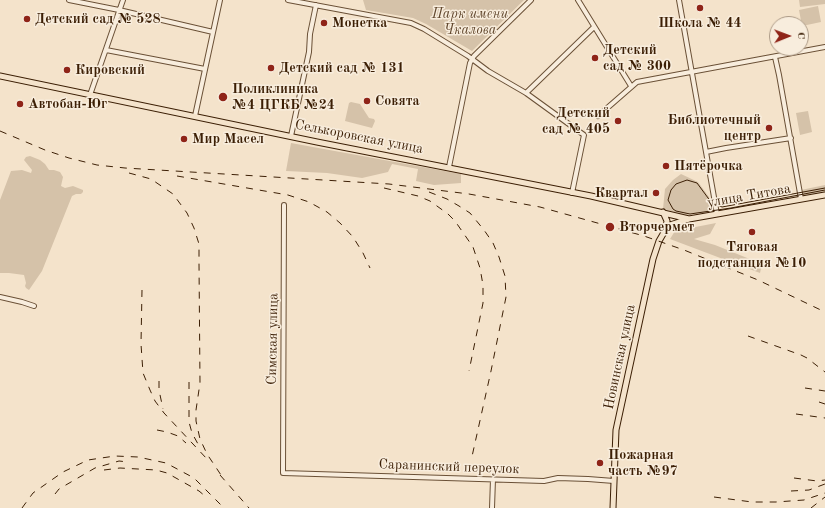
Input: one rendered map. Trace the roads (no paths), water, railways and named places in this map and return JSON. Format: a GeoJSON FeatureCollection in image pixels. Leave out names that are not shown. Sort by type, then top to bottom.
{"type":"FeatureCollection","features":[{"type":"Feature","properties":{"kind":"main road","name":"Селькоровская улица"},"geometry":{"type":"LineString","coordinates":[[0,76],[572,192],[689,219]]}},
{"type":"Feature","properties":{"kind":"main road","name":"улица Титова"},"geometry":{"type":"LineString","coordinates":[[666,229],[670,225],[689,219],[825,195]]}},
{"type":"Feature","properties":{"kind":"main road"},"geometry":{"type":"LineString","coordinates":[[663,212],[667,221],[666,229]]}},
{"type":"Feature","properties":{"kind":"main road","name":"Новинская улица"},"geometry":{"type":"LineString","coordinates":[[613,508],[616,430],[653,259],[659,241],[666,229]]}},
{"type":"Feature","properties":{"kind":"street"},"geometry":{"type":"LineString","coordinates":[[69,0],[213,32]]}},
{"type":"Feature","properties":{"kind":"street"},"geometry":{"type":"LineString","coordinates":[[90,95],[123,0]]}},
{"type":"Feature","properties":{"kind":"street"},"geometry":{"type":"LineString","coordinates":[[195,116],[220,0]]}},
{"type":"Feature","properties":{"kind":"street"},"geometry":{"type":"LineString","coordinates":[[288,0],[412,23],[526,94],[584,135],[572,192]]}},
{"type":"Feature","properties":{"kind":"street"},"geometry":{"type":"LineString","coordinates":[[449,167],[470,63],[531,0]]}},
{"type":"Feature","properties":{"kind":"street"},"geometry":{"type":"LineString","coordinates":[[578,0],[631,86]]}},
{"type":"Feature","properties":{"kind":"street"},"geometry":{"type":"LineString","coordinates":[[679,0],[717,214]]}},
{"type":"Feature","properties":{"kind":"street"},"geometry":{"type":"LineString","coordinates":[[291,136],[309,52],[310,34],[316,5]]}},
{"type":"Feature","properties":{"kind":"street"},"geometry":{"type":"LineString","coordinates":[[526,94],[594,27]]}},
{"type":"Feature","properties":{"kind":"street"},"geometry":{"type":"LineString","coordinates":[[598,116],[636,82],[825,47]]}},
{"type":"Feature","properties":{"kind":"street"},"geometry":{"type":"LineString","coordinates":[[106,50],[205,69]]}},
{"type":"Feature","properties":{"kind":"street"},"geometry":{"type":"LineString","coordinates":[[775,57],[801,199]]}},
{"type":"Feature","properties":{"kind":"street"},"geometry":{"type":"LineString","coordinates":[[706,152],[791,138]]}},
{"type":"Feature","properties":{"kind":"street","name":"Симская улица"},"geometry":{"type":"LineString","coordinates":[[283,473],[284,205]]}},
{"type":"Feature","properties":{"kind":"street"},"geometry":{"type":"LineString","coordinates":[[0,297],[34,306]]}},
{"type":"Feature","properties":{"kind":"street","name":"Саранинский переулок"},"geometry":{"type":"LineString","coordinates":[[283,473],[544,481],[565,478],[614,482]]}},
{"type":"Feature","properties":{"kind":"street"},"geometry":{"type":"LineString","coordinates":[[492,508],[493,479]]}},
{"type":"Feature","properties":{"kind":"tram line"},"geometry":{"type":"LineString","coordinates":[[825,188],[722,207],[711,202],[697,183],[687,180],[676,184],[671,190],[668,200],[673,209],[676,211],[690,214],[731,208],[825,190]]}},
{"type":"Feature","properties":{"kind":"railway"},"geometry":{"type":"LineString","coordinates":[[0,131],[45,150],[97,165],[389,184],[469,194],[540,207],[644,236],[684,250],[758,280],[825,312]]}},
{"type":"Feature","properties":{"kind":"railway"},"geometry":{"type":"LineString","coordinates":[[129,173],[151,179],[173,194],[187,213],[199,244],[200,383],[196,421],[200,439],[207,454],[223,478]]}},
{"type":"Feature","properties":{"kind":"railway"},"geometry":{"type":"LineString","coordinates":[[177,176],[288,195],[309,202],[327,212],[353,237],[370,268]]}},
{"type":"Feature","properties":{"kind":"railway"},"geometry":{"type":"LineString","coordinates":[[384,188],[418,196],[430,201],[455,221],[473,247],[480,268],[483,285],[483,303],[469,371]]}},
{"type":"Feature","properties":{"kind":"railway"},"geometry":{"type":"LineString","coordinates":[[429,192],[447,199],[470,213],[493,243],[505,276],[506,297],[471,461]]}},
{"type":"Feature","properties":{"kind":"railway"},"geometry":{"type":"LineString","coordinates":[[142,290],[141,344],[143,373],[155,401],[164,413],[207,459]]}},
{"type":"Feature","properties":{"kind":"railway"},"geometry":{"type":"LineString","coordinates":[[748,336],[801,355],[825,372]]}},
{"type":"Feature","properties":{"kind":"railway"},"geometry":{"type":"LineString","coordinates":[[159,381],[159,390],[163,409]]}},
{"type":"Feature","properties":{"kind":"railway"},"geometry":{"type":"LineString","coordinates":[[189,382],[189,422],[192,433],[198,444]]}},
{"type":"Feature","properties":{"kind":"railway"},"geometry":{"type":"LineString","coordinates":[[805,388],[825,391]]}},
{"type":"Feature","properties":{"kind":"railway"},"geometry":{"type":"LineString","coordinates":[[819,402],[825,404]]}},
{"type":"Feature","properties":{"kind":"railway"},"geometry":{"type":"LineString","coordinates":[[796,414],[825,418]]}},
{"type":"Feature","properties":{"kind":"railway"},"geometry":{"type":"LineString","coordinates":[[157,430],[178,436],[186,443]]}},
{"type":"Feature","properties":{"kind":"railway"},"geometry":{"type":"LineString","coordinates":[[22,508],[33,493],[63,472],[88,460],[115,456],[138,457],[166,463],[194,478],[224,508]]}},
{"type":"Feature","properties":{"kind":"railway"},"geometry":{"type":"LineString","coordinates":[[55,494],[59,489],[95,468],[119,461],[128,462]]}},
{"type":"Feature","properties":{"kind":"railway"},"geometry":{"type":"LineString","coordinates":[[104,470],[120,468],[156,470],[167,473],[205,496]]}},
{"type":"Feature","properties":{"kind":"railway"},"geometry":{"type":"LineString","coordinates":[[220,475],[249,508]]}},
{"type":"Feature","properties":{"kind":"railway"},"geometry":{"type":"LineString","coordinates":[[794,478],[817,481],[825,480]]}},
{"type":"Feature","properties":{"kind":"railway"},"geometry":{"type":"LineString","coordinates":[[791,491],[809,490],[825,484]]}},
{"type":"Feature","properties":{"kind":"railway"},"geometry":{"type":"LineString","coordinates":[[714,497],[752,502],[776,502],[804,500],[825,493]]}},
{"type":"Feature","properties":{"kind":"railway"},"geometry":{"type":"LineString","coordinates":[[811,508],[825,497]]}},
{"type":"Feature","properties":{"kind":"place","name":"Школа № 44"},"geometry":{"type":"Point","coordinates":[700,8]}},
{"type":"Feature","properties":{"kind":"place","name":"Детский сад № 528"},"geometry":{"type":"Point","coordinates":[27,19]}},
{"type":"Feature","properties":{"kind":"place","name":"Монетка"},"geometry":{"type":"Point","coordinates":[324,23]}},
{"type":"Feature","properties":{"kind":"place","name":"Детский сад № 300"},"geometry":{"type":"Point","coordinates":[595,58]}},
{"type":"Feature","properties":{"kind":"place","name":"Детский сад № 131"},"geometry":{"type":"Point","coordinates":[271,68]}},
{"type":"Feature","properties":{"kind":"place","name":"Кировский"},"geometry":{"type":"Point","coordinates":[67,70]}},
{"type":"Feature","properties":{"kind":"place","name":"Поликлиника №4 ЦГКБ №24"},"geometry":{"type":"Point","coordinates":[223,97]}},
{"type":"Feature","properties":{"kind":"place","name":"Совята"},"geometry":{"type":"Point","coordinates":[367,101]}},
{"type":"Feature","properties":{"kind":"place","name":"Автобан-Юг"},"geometry":{"type":"Point","coordinates":[20,104]}},
{"type":"Feature","properties":{"kind":"place","name":"Детский сад № 405"},"geometry":{"type":"Point","coordinates":[618,121]}},
{"type":"Feature","properties":{"kind":"place","name":"Библиотечный центр"},"geometry":{"type":"Point","coordinates":[769,128]}},
{"type":"Feature","properties":{"kind":"place","name":"Мир Масел"},"geometry":{"type":"Point","coordinates":[184,139]}},
{"type":"Feature","properties":{"kind":"place","name":"Пятёрочка"},"geometry":{"type":"Point","coordinates":[666,166]}},
{"type":"Feature","properties":{"kind":"place","name":"Квартал"},"geometry":{"type":"Point","coordinates":[656,193]}},
{"type":"Feature","properties":{"kind":"place","name":"Вторчермет"},"geometry":{"type":"Point","coordinates":[610,227]}},
{"type":"Feature","properties":{"kind":"place","name":"Тяговая подстанция №10"},"geometry":{"type":"Point","coordinates":[752,232]}},
{"type":"Feature","properties":{"kind":"place","name":"Пожарная часть №97"},"geometry":{"type":"Point","coordinates":[600,463]}},
{"type":"Feature","properties":{"kind":"park label","name":"Парк имени Чкалова"},"geometry":{"type":"Point","coordinates":[470,22]}}]}
